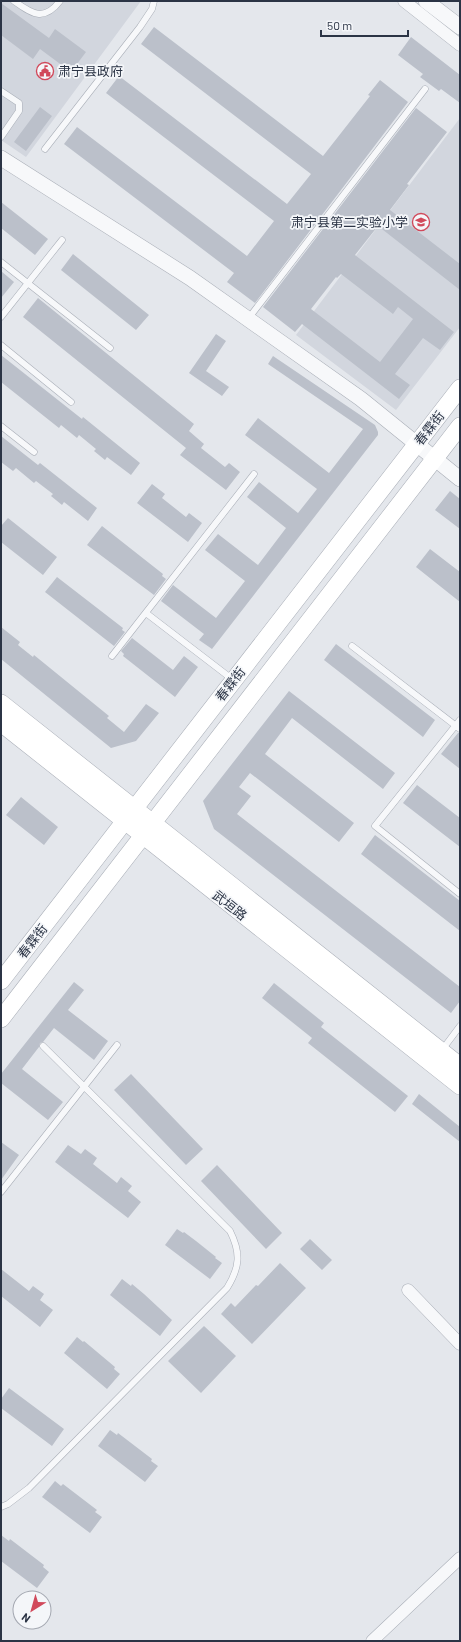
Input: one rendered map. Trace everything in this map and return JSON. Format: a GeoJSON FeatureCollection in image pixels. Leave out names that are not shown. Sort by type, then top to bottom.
{"type":"FeatureCollection","features":[{"type":"Feature","properties":{"kind":"main road","name":"春霖街"},"geometry":{"type":"LineString","coordinates":[[1,981],[460,388]]}},
{"type":"Feature","properties":{"kind":"main road","name":"春霖街"},"geometry":{"type":"LineString","coordinates":[[1,1019],[460,426]]}},
{"type":"Feature","properties":{"kind":"main road","name":"武垣路"},"geometry":{"type":"LineString","coordinates":[[1,703],[130,815]]}},
{"type":"Feature","properties":{"kind":"main road","name":"武垣路"},"geometry":{"type":"LineString","coordinates":[[1,723],[130,815],[460,1066]]}},
{"type":"Feature","properties":{"kind":"main road","name":"武垣路"},"geometry":{"type":"LineString","coordinates":[[148,829],[460,1086]]}},
{"type":"Feature","properties":{"kind":"street"},"geometry":{"type":"LineString","coordinates":[[404,1],[460,45]]}},
{"type":"Feature","properties":{"kind":"street"},"geometry":{"type":"LineString","coordinates":[[426,1],[460,27]]}},
{"type":"Feature","properties":{"kind":"street"},"geometry":{"type":"LineString","coordinates":[[1,158],[190,278],[361,399],[460,478]]}},
{"type":"Feature","properties":{"kind":"street"},"geometry":{"type":"LineString","coordinates":[[408,1290],[460,1344]]}},
{"type":"Feature","properties":{"kind":"street"},"geometry":{"type":"LineString","coordinates":[[372,1641],[460,1558]]}},
{"type":"Feature","properties":{"kind":"lane"},"geometry":{"type":"LineString","coordinates":[[14,1],[31,14],[40,14],[54,8],[60,1]]}},
{"type":"Feature","properties":{"kind":"lane"},"geometry":{"type":"LineString","coordinates":[[45,149],[148,17],[154,1]]}},
{"type":"Feature","properties":{"kind":"lane"},"geometry":{"type":"LineString","coordinates":[[248,320],[425,89]]}},
{"type":"Feature","properties":{"kind":"lane"},"geometry":{"type":"LineString","coordinates":[[1,91],[19,104],[19,111],[1,137]]}},
{"type":"Feature","properties":{"kind":"lane"},"geometry":{"type":"LineString","coordinates":[[1,317],[62,240]]}},
{"type":"Feature","properties":{"kind":"lane"},"geometry":{"type":"LineString","coordinates":[[1,262],[110,348]]}},
{"type":"Feature","properties":{"kind":"lane"},"geometry":{"type":"LineString","coordinates":[[1,346],[72,402]]}},
{"type":"Feature","properties":{"kind":"lane"},"geometry":{"type":"LineString","coordinates":[[1,426],[34,452]]}},
{"type":"Feature","properties":{"kind":"lane"},"geometry":{"type":"LineString","coordinates":[[112,656],[254,474]]}},
{"type":"Feature","properties":{"kind":"lane"},"geometry":{"type":"LineString","coordinates":[[146,613],[234,680]]}},
{"type":"Feature","properties":{"kind":"lane"},"geometry":{"type":"LineString","coordinates":[[352,646],[458,727]]}},
{"type":"Feature","properties":{"kind":"lane"},"geometry":{"type":"LineString","coordinates":[[460,720],[458,727],[375,826],[460,894]]}},
{"type":"Feature","properties":{"kind":"lane"},"geometry":{"type":"LineString","coordinates":[[441,1051],[460,1026]]}},
{"type":"Feature","properties":{"kind":"lane"},"geometry":{"type":"LineString","coordinates":[[1,1192],[117,1045]]}},
{"type":"Feature","properties":{"kind":"lane"},"geometry":{"type":"LineString","coordinates":[[1,1507],[8,1504],[29,1488],[227,1288],[235,1275],[238,1266],[235,1242],[230,1231],[43,1046]]}},
{"type":"Feature","properties":{"kind":"shaded area","name":"肃宁县政府"},"geometry":{"type":"Polygon","coordinates":[[[1,1],[141,1],[26,157],[1,140],[1,1]]]}},
{"type":"Feature","properties":{"kind":"shaded area","name":"肃宁县第二实验小学"},"geometry":{"type":"Polygon","coordinates":[[[460,118],[460,327],[396,410],[296,335],[460,118]]]}},
{"type":"Feature","properties":{"kind":"building"},"geometry":{"type":"Polygon","coordinates":[[[1,3],[49,38],[55,29],[86,52],[71,72],[40,49],[33,59],[1,35],[1,3]]]}},
{"type":"Feature","properties":{"kind":"building"},"geometry":{"type":"Polygon","coordinates":[[[154,27],[323,156],[370,96],[368,95],[380,80],[408,102],[255,303],[227,282],[234,273],[64,144],[77,127],[247,256],[274,221],[106,93],[119,76],[287,204],[311,174],[141,44],[154,27]]]}},
{"type":"Feature","properties":{"kind":"building"},"geometry":{"type":"Polygon","coordinates":[[[411,37],[460,75],[460,103],[441,89],[439,91],[420,77],[423,74],[398,55],[411,37]]]}},
{"type":"Feature","properties":{"kind":"building"},"geometry":{"type":"Polygon","coordinates":[[[40,107],[52,116],[26,151],[14,142],[40,107]]]}},
{"type":"Feature","properties":{"kind":"building"},"geometry":{"type":"Polygon","coordinates":[[[416,108],[447,132],[407,184],[409,185],[390,210],[460,264],[460,290],[378,226],[355,255],[454,332],[440,350],[423,338],[395,374],[410,385],[399,399],[302,324],[295,332],[263,307],[416,108]],[[341,274],[337,278],[336,277],[311,309],[380,362],[413,319],[398,307],[393,314],[341,274]]]}},
{"type":"Feature","properties":{"kind":"building"},"geometry":{"type":"Polygon","coordinates":[[[1,202],[48,239],[35,255],[1,228],[1,202]]]}},
{"type":"Feature","properties":{"kind":"building"},"geometry":{"type":"Polygon","coordinates":[[[73,254],[149,315],[136,330],[61,270],[73,254]]]}},
{"type":"Feature","properties":{"kind":"building"},"geometry":{"type":"Polygon","coordinates":[[[1,271],[14,282],[1,298],[1,271]]]}},
{"type":"Feature","properties":{"kind":"building"},"geometry":{"type":"Polygon","coordinates":[[[38,298],[194,424],[189,431],[204,444],[201,448],[225,467],[229,463],[240,472],[226,490],[180,455],[186,448],[23,317],[38,298]]]}},
{"type":"Feature","properties":{"kind":"building"},"geometry":{"type":"Polygon","coordinates":[[[216,334],[226,341],[206,371],[229,387],[222,396],[189,373],[216,334]]]}},
{"type":"Feature","properties":{"kind":"building"},"geometry":{"type":"Polygon","coordinates":[[[1,355],[82,419],[83,417],[140,463],[131,475],[107,457],[105,460],[94,451],[96,449],[79,435],[77,438],[61,425],[59,428],[1,382],[1,355]]]}},
{"type":"Feature","properties":{"kind":"building"},"geometry":{"type":"Polygon","coordinates":[[[273,356],[375,425],[378,435],[212,649],[199,640],[204,634],[161,601],[173,585],[216,618],[245,581],[205,550],[218,534],[258,565],[286,528],[247,497],[259,482],[298,513],[317,489],[245,435],[258,418],[329,473],[363,429],[268,364],[273,356]]]}},
{"type":"Feature","properties":{"kind":"building"},"geometry":{"type":"Polygon","coordinates":[[[1,436],[38,465],[40,463],[97,508],[88,521],[64,502],[62,505],[51,496],[53,494],[36,481],[34,483],[16,468],[13,471],[1,462],[1,436]]]}},
{"type":"Feature","properties":{"kind":"building"},"geometry":{"type":"Polygon","coordinates":[[[152,484],[165,494],[162,498],[186,517],[189,513],[202,523],[188,542],[137,503],[152,484]]]}},
{"type":"Feature","properties":{"kind":"building"},"geometry":{"type":"Polygon","coordinates":[[[450,491],[460,499],[460,529],[435,510],[450,491]]]}},
{"type":"Feature","properties":{"kind":"building"},"geometry":{"type":"Polygon","coordinates":[[[8,518],[57,557],[43,575],[1,542],[1,526],[8,518]]]}},
{"type":"Feature","properties":{"kind":"building"},"geometry":{"type":"Polygon","coordinates":[[[102,526],[163,574],[162,576],[166,579],[154,595],[87,545],[102,526]]]}},
{"type":"Feature","properties":{"kind":"building"},"geometry":{"type":"Polygon","coordinates":[[[430,549],[460,572],[460,602],[416,567],[430,549]]]}},
{"type":"Feature","properties":{"kind":"building"},"geometry":{"type":"Polygon","coordinates":[[[57,577],[123,628],[122,630],[125,632],[114,646],[45,592],[57,577]]]}},
{"type":"Feature","properties":{"kind":"building"},"geometry":{"type":"Polygon","coordinates":[[[1,627],[20,642],[18,645],[33,657],[34,655],[109,716],[107,718],[124,732],[146,704],[159,713],[136,741],[111,748],[1,659],[1,627]]]}},
{"type":"Feature","properties":{"kind":"building"},"geometry":{"type":"Polygon","coordinates":[[[132,638],[173,670],[184,656],[198,667],[175,697],[123,656],[124,654],[121,651],[132,638]]]}},
{"type":"Feature","properties":{"kind":"building"},"geometry":{"type":"Polygon","coordinates":[[[336,644],[435,720],[423,737],[324,660],[336,644]]]}},
{"type":"Feature","properties":{"kind":"building"},"geometry":{"type":"Polygon","coordinates":[[[289,691],[395,773],[383,789],[292,718],[265,754],[354,823],[339,842],[250,773],[239,787],[251,796],[237,814],[460,987],[460,1001],[451,1013],[214,829],[203,801],[289,691]]]}},
{"type":"Feature","properties":{"kind":"building"},"geometry":{"type":"Polygon","coordinates":[[[458,733],[460,733],[460,769],[441,754],[458,733]]]}},
{"type":"Feature","properties":{"kind":"building"},"geometry":{"type":"Polygon","coordinates":[[[417,785],[460,818],[460,847],[403,803],[417,785]]]}},
{"type":"Feature","properties":{"kind":"building"},"geometry":{"type":"Polygon","coordinates":[[[21,797],[58,827],[44,845],[6,815],[21,797]]]}},
{"type":"Feature","properties":{"kind":"building"},"geometry":{"type":"Polygon","coordinates":[[[375,835],[460,901],[460,931],[361,854],[375,835]]]}},
{"type":"Feature","properties":{"kind":"building"},"geometry":{"type":"Polygon","coordinates":[[[74,982],[84,990],[68,1010],[108,1041],[94,1060],[54,1028],[43,1042],[40,1043],[39,1047],[22,1069],[63,1102],[48,1120],[1,1083],[1,1074],[74,982]]]}},
{"type":"Feature","properties":{"kind":"building"},"geometry":{"type":"Polygon","coordinates":[[[274,983],[324,1023],[321,1027],[408,1096],[395,1112],[308,1043],[312,1038],[262,998],[274,983]]]}},
{"type":"Feature","properties":{"kind":"building"},"geometry":{"type":"Polygon","coordinates":[[[131,1074],[203,1149],[186,1165],[114,1090],[131,1074]]]}},
{"type":"Feature","properties":{"kind":"building"},"geometry":{"type":"Polygon","coordinates":[[[419,1094],[460,1127],[460,1142],[412,1104],[419,1094]]]}},
{"type":"Feature","properties":{"kind":"building"},"geometry":{"type":"Polygon","coordinates":[[[1,1142],[19,1155],[1,1180],[1,1142]]]}},
{"type":"Feature","properties":{"kind":"building"},"geometry":{"type":"Polygon","coordinates":[[[68,1145],[81,1154],[85,1149],[97,1158],[93,1164],[117,1183],[121,1177],[132,1186],[128,1191],[141,1202],[128,1218],[55,1162],[68,1145]]]}},
{"type":"Feature","properties":{"kind":"building"},"geometry":{"type":"Polygon","coordinates":[[[217,1165],[282,1233],[266,1249],[201,1181],[217,1165]]]}},
{"type":"Feature","properties":{"kind":"building"},"geometry":{"type":"Polygon","coordinates":[[[177,1229],[183,1233],[184,1232],[196,1241],[222,1263],[210,1279],[165,1245],[177,1229]]]}},
{"type":"Feature","properties":{"kind":"building"},"geometry":{"type":"Polygon","coordinates":[[[310,1239],[332,1260],[322,1270],[300,1249],[310,1239]]]}},
{"type":"Feature","properties":{"kind":"building"},"geometry":{"type":"Polygon","coordinates":[[[280,1263],[306,1288],[252,1344],[221,1314],[231,1303],[235,1307],[280,1263]]]}},
{"type":"Feature","properties":{"kind":"building"},"geometry":{"type":"Polygon","coordinates":[[[1,1269],[29,1291],[33,1286],[44,1294],[40,1300],[53,1310],[40,1327],[1,1296],[1,1269]]]}},
{"type":"Feature","properties":{"kind":"building"},"geometry":{"type":"Polygon","coordinates":[[[122,1279],[131,1286],[132,1284],[172,1320],[160,1336],[110,1295],[122,1279]]]}},
{"type":"Feature","properties":{"kind":"building"},"geometry":{"type":"Polygon","coordinates":[[[204,1326],[236,1356],[201,1393],[168,1361],[204,1326]]]}},
{"type":"Feature","properties":{"kind":"building"},"geometry":{"type":"Polygon","coordinates":[[[77,1337],[115,1367],[114,1369],[120,1374],[107,1389],[64,1353],[77,1337]]]}},
{"type":"Feature","properties":{"kind":"building"},"geometry":{"type":"Polygon","coordinates":[[[9,1388],[64,1429],[52,1446],[1,1408],[1,1399],[9,1388]]]}},
{"type":"Feature","properties":{"kind":"building"},"geometry":{"type":"Polygon","coordinates":[[[110,1430],[117,1435],[118,1433],[152,1459],[151,1461],[158,1466],[145,1482],[98,1446],[110,1430]]]}},
{"type":"Feature","properties":{"kind":"building"},"geometry":{"type":"Polygon","coordinates":[[[55,1481],[61,1486],[63,1484],[97,1510],[95,1512],[102,1517],[90,1533],[42,1497],[55,1481]]]}},
{"type":"Feature","properties":{"kind":"building"},"geometry":{"type":"Polygon","coordinates":[[[1,1535],[9,1541],[10,1539],[44,1565],[43,1567],[49,1572],[37,1588],[1,1561],[1,1535]]]}},
{"type":"Feature","properties":{"kind":"place","name":"肃宁县政府"},"geometry":{"type":"Point","coordinates":[45,71]}},
{"type":"Feature","properties":{"kind":"place","name":"肃宁县第二实验小学"},"geometry":{"type":"Point","coordinates":[421,222]}}]}
